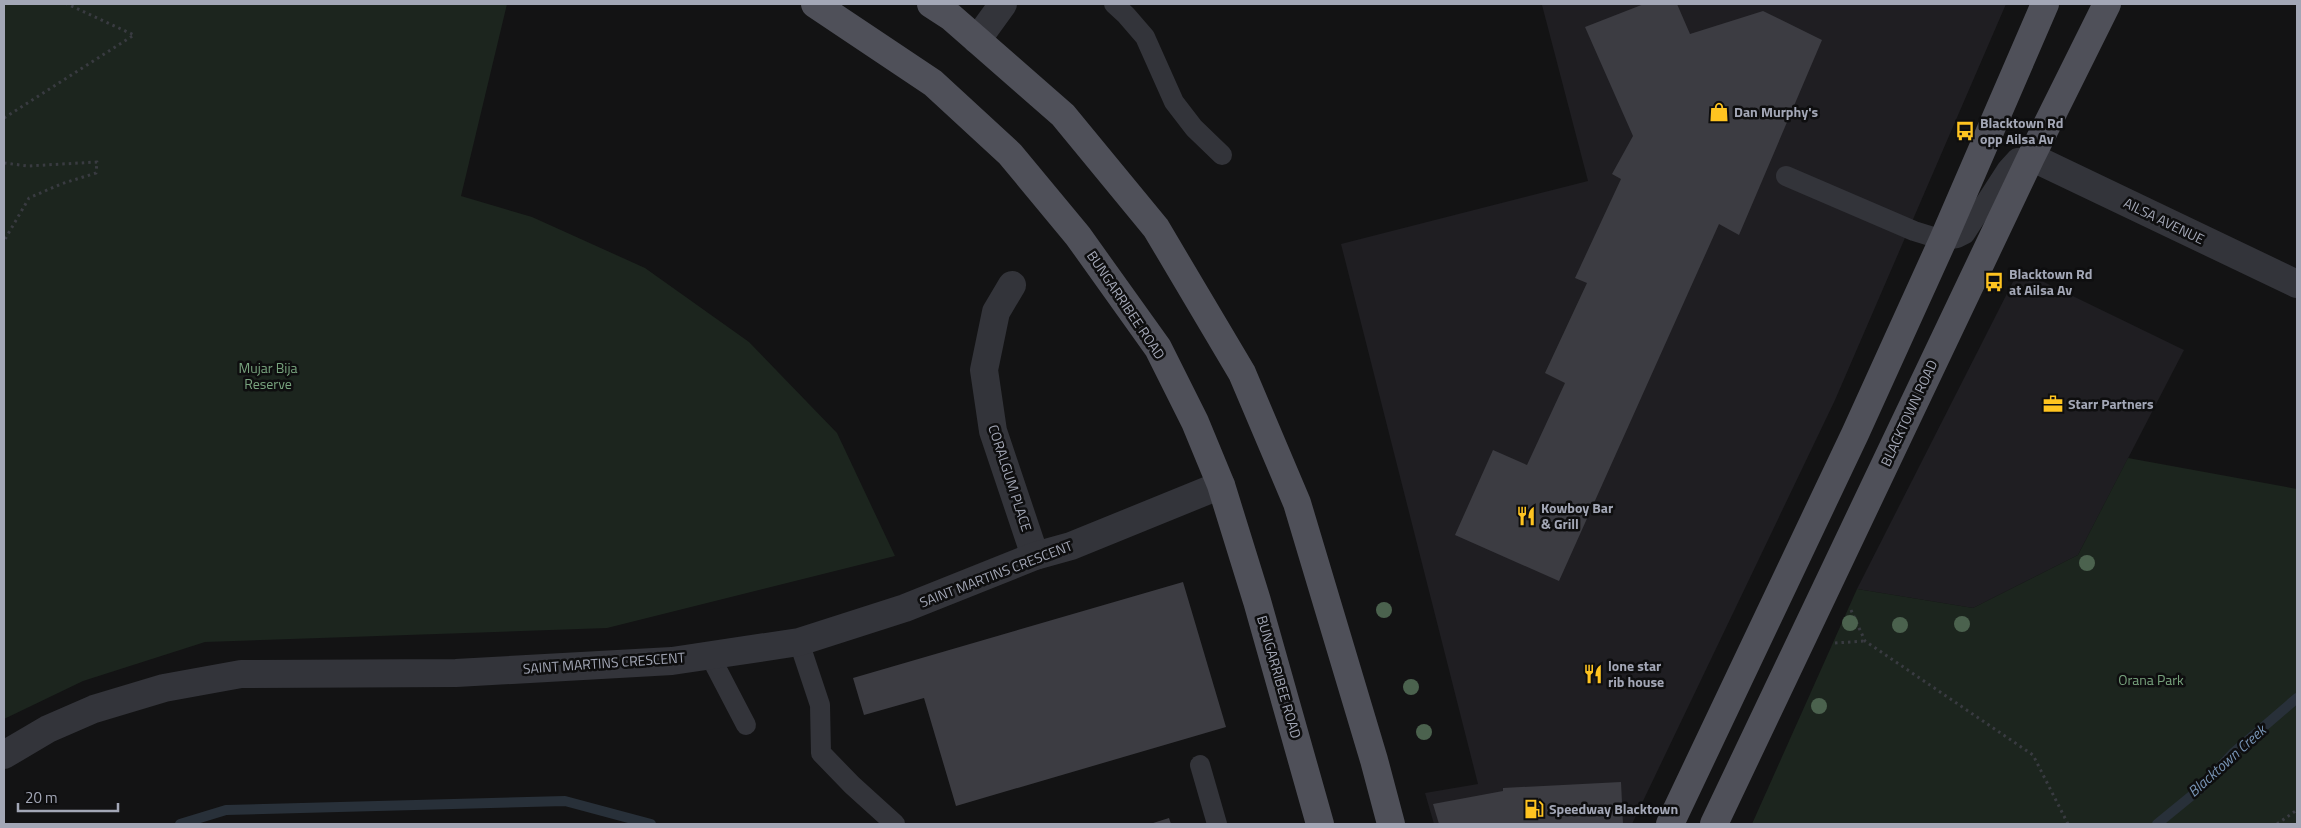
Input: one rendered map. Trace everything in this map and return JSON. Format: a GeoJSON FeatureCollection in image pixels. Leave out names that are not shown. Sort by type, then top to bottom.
{"type":"FeatureCollection","features":[{"type":"Feature","properties":{"kind":"main road","name":"BUNGARRIBEE ROAD"},"geometry":{"type":"LineString","coordinates":[[815,4],[933,83],[1010,154],[1078,236],[1158,348],[1195,422],[1221,484],[1257,602],[1320,824]]}},
{"type":"Feature","properties":{"kind":"main road"},"geometry":{"type":"LineString","coordinates":[[931,4],[951,17],[1063,115],[1156,228],[1242,373],[1297,503],[1374,760],[1391,824]]}},
{"type":"Feature","properties":{"kind":"main road"},"geometry":{"type":"LineString","coordinates":[[1670,824],[1855,434],[1943,240],[2045,4]]}},
{"type":"Feature","properties":{"kind":"main road","name":"BLACKTOWN ROAD"},"geometry":{"type":"LineString","coordinates":[[1714,824],[2031,157],[2106,4]]}},
{"type":"Feature","properties":{"kind":"street"},"geometry":{"type":"LineString","coordinates":[[978,40],[1003,4]]}},
{"type":"Feature","properties":{"kind":"street","name":"AILSA AVENUE"},"geometry":{"type":"LineString","coordinates":[[2031,157],[2297,284]]}},
{"type":"Feature","properties":{"kind":"street","name":"CORALGUM PLACE"},"geometry":{"type":"LineString","coordinates":[[1012,285],[996,312],[984,370],[992,432],[1035,556]]}},
{"type":"Feature","properties":{"kind":"street","name":"SAINT MARTINS CRESCENT"},"geometry":{"type":"LineString","coordinates":[[4,755],[48,729],[94,709],[164,688],[241,674],[456,673],[672,661],[799,642],[905,608],[1035,556],[1071,546],[1221,484]]}},
{"type":"Feature","properties":{"kind":"lane"},"geometry":{"type":"LineString","coordinates":[[1114,4],[1145,37],[1174,102],[1194,128],[1222,155]]}},
{"type":"Feature","properties":{"kind":"lane"},"geometry":{"type":"LineString","coordinates":[[1786,176],[1861,206],[1914,231],[1943,240],[1958,238],[1965,234],[2007,169],[2017,158],[2031,157]]}},
{"type":"Feature","properties":{"kind":"lane"},"geometry":{"type":"LineString","coordinates":[[799,642],[820,704],[821,753],[852,785],[896,824]]}},
{"type":"Feature","properties":{"kind":"lane"},"geometry":{"type":"LineString","coordinates":[[710,654],[746,725]]}},
{"type":"Feature","properties":{"kind":"lane"},"geometry":{"type":"LineString","coordinates":[[1200,765],[1217,824]]}},
{"type":"Feature","properties":{"kind":"path"},"geometry":{"type":"LineString","coordinates":[[4,118],[134,36],[67,4]]}},
{"type":"Feature","properties":{"kind":"path"},"geometry":{"type":"LineString","coordinates":[[4,163],[28,166],[97,162],[96,173],[61,184],[29,198],[4,241]]}},
{"type":"Feature","properties":{"kind":"path"},"geometry":{"type":"LineString","coordinates":[[1847,602],[1865,641],[2033,755],[2068,824]]}},
{"type":"Feature","properties":{"kind":"path"},"geometry":{"type":"LineString","coordinates":[[1834,635],[1831,643],[1865,641]]}},
{"type":"Feature","properties":{"kind":"path"},"geometry":{"type":"LineString","coordinates":[[2277,824],[2297,810]]}},
{"type":"Feature","properties":{"kind":"shaded area"},"geometry":{"type":"Polygon","coordinates":[[[2006,4],[1835,400],[1632,824],[1434,824],[1425,793],[1478,784],[1341,244],[1588,181],[1542,5],[2006,4]]]}},
{"type":"Feature","properties":{"kind":"shaded area","name":"Starr Partners"},"geometry":{"type":"Polygon","coordinates":[[[2019,270],[2184,350],[2078,555],[1973,608],[1857,589],[2019,270]]]}},
{"type":"Feature","properties":{"kind":"green space","name":"Mujar Bija Reserve"},"geometry":{"type":"Polygon","coordinates":[[[4,4],[507,4],[461,196],[532,217],[645,268],[749,342],[837,433],[895,556],[607,628],[205,642],[83,681],[4,719],[4,4]]]}},
{"type":"Feature","properties":{"kind":"green space","name":"Orana Park"},"geometry":{"type":"Polygon","coordinates":[[[2128,458],[2297,489],[2297,824],[1752,824],[1857,589],[1973,608],[2078,555],[2128,458]]]}},
{"type":"Feature","properties":{"kind":"building"},"geometry":{"type":"Polygon","coordinates":[[[1644,4],[1677,4],[1690,34],[1763,11],[1822,40],[1739,235],[1719,224],[1559,581],[1455,535],[1493,450],[1527,465],[1565,383],[1545,373],[1587,283],[1575,278],[1621,179],[1612,174],[1633,136],[1585,27],[1644,4]]]}},
{"type":"Feature","properties":{"kind":"building"},"geometry":{"type":"Polygon","coordinates":[[[1183,582],[1226,727],[956,806],[924,698],[864,715],[853,678],[1183,582]]]}},
{"type":"Feature","properties":{"kind":"building","name":"Speedway Blacktown"},"geometry":{"type":"Polygon","coordinates":[[[1621,782],[1623,824],[1439,824],[1433,804],[1503,791],[1503,788],[1621,782]]]}},
{"type":"Feature","properties":{"kind":"building"},"geometry":{"type":"Polygon","coordinates":[[[1169,818],[1171,824],[1150,824],[1169,818]]]}},
{"type":"Feature","properties":{"kind":"waterway","name":"Blacktown Creek"},"geometry":{"type":"LineString","coordinates":[[2157,824],[2201,788],[2233,753],[2297,698]]}},
{"type":"Feature","properties":{"kind":"waterway"},"geometry":{"type":"LineString","coordinates":[[180,824],[226,810],[565,801],[651,824]]}},
{"type":"Feature","properties":{"kind":"place","name":"Dan Murphy's"},"geometry":{"type":"Point","coordinates":[1719,112]}},
{"type":"Feature","properties":{"kind":"place","name":"Blacktown Rd opp Ailsa Av"},"geometry":{"type":"Point","coordinates":[1965,131]}},
{"type":"Feature","properties":{"kind":"place","name":"Blacktown Rd at Ailsa Av"},"geometry":{"type":"Point","coordinates":[1994,282]}},
{"type":"Feature","properties":{"kind":"place","name":"Starr Partners"},"geometry":{"type":"Point","coordinates":[2053,404]}},
{"type":"Feature","properties":{"kind":"place","name":"Kowboy Bar & Grill"},"geometry":{"type":"Point","coordinates":[1526,516]}},
{"type":"Feature","properties":{"kind":"place","name":"lone star rib house"},"geometry":{"type":"Point","coordinates":[1593,674]}},
{"type":"Feature","properties":{"kind":"place","name":"Speedway Blacktown"},"geometry":{"type":"Point","coordinates":[1534,809]}}]}
